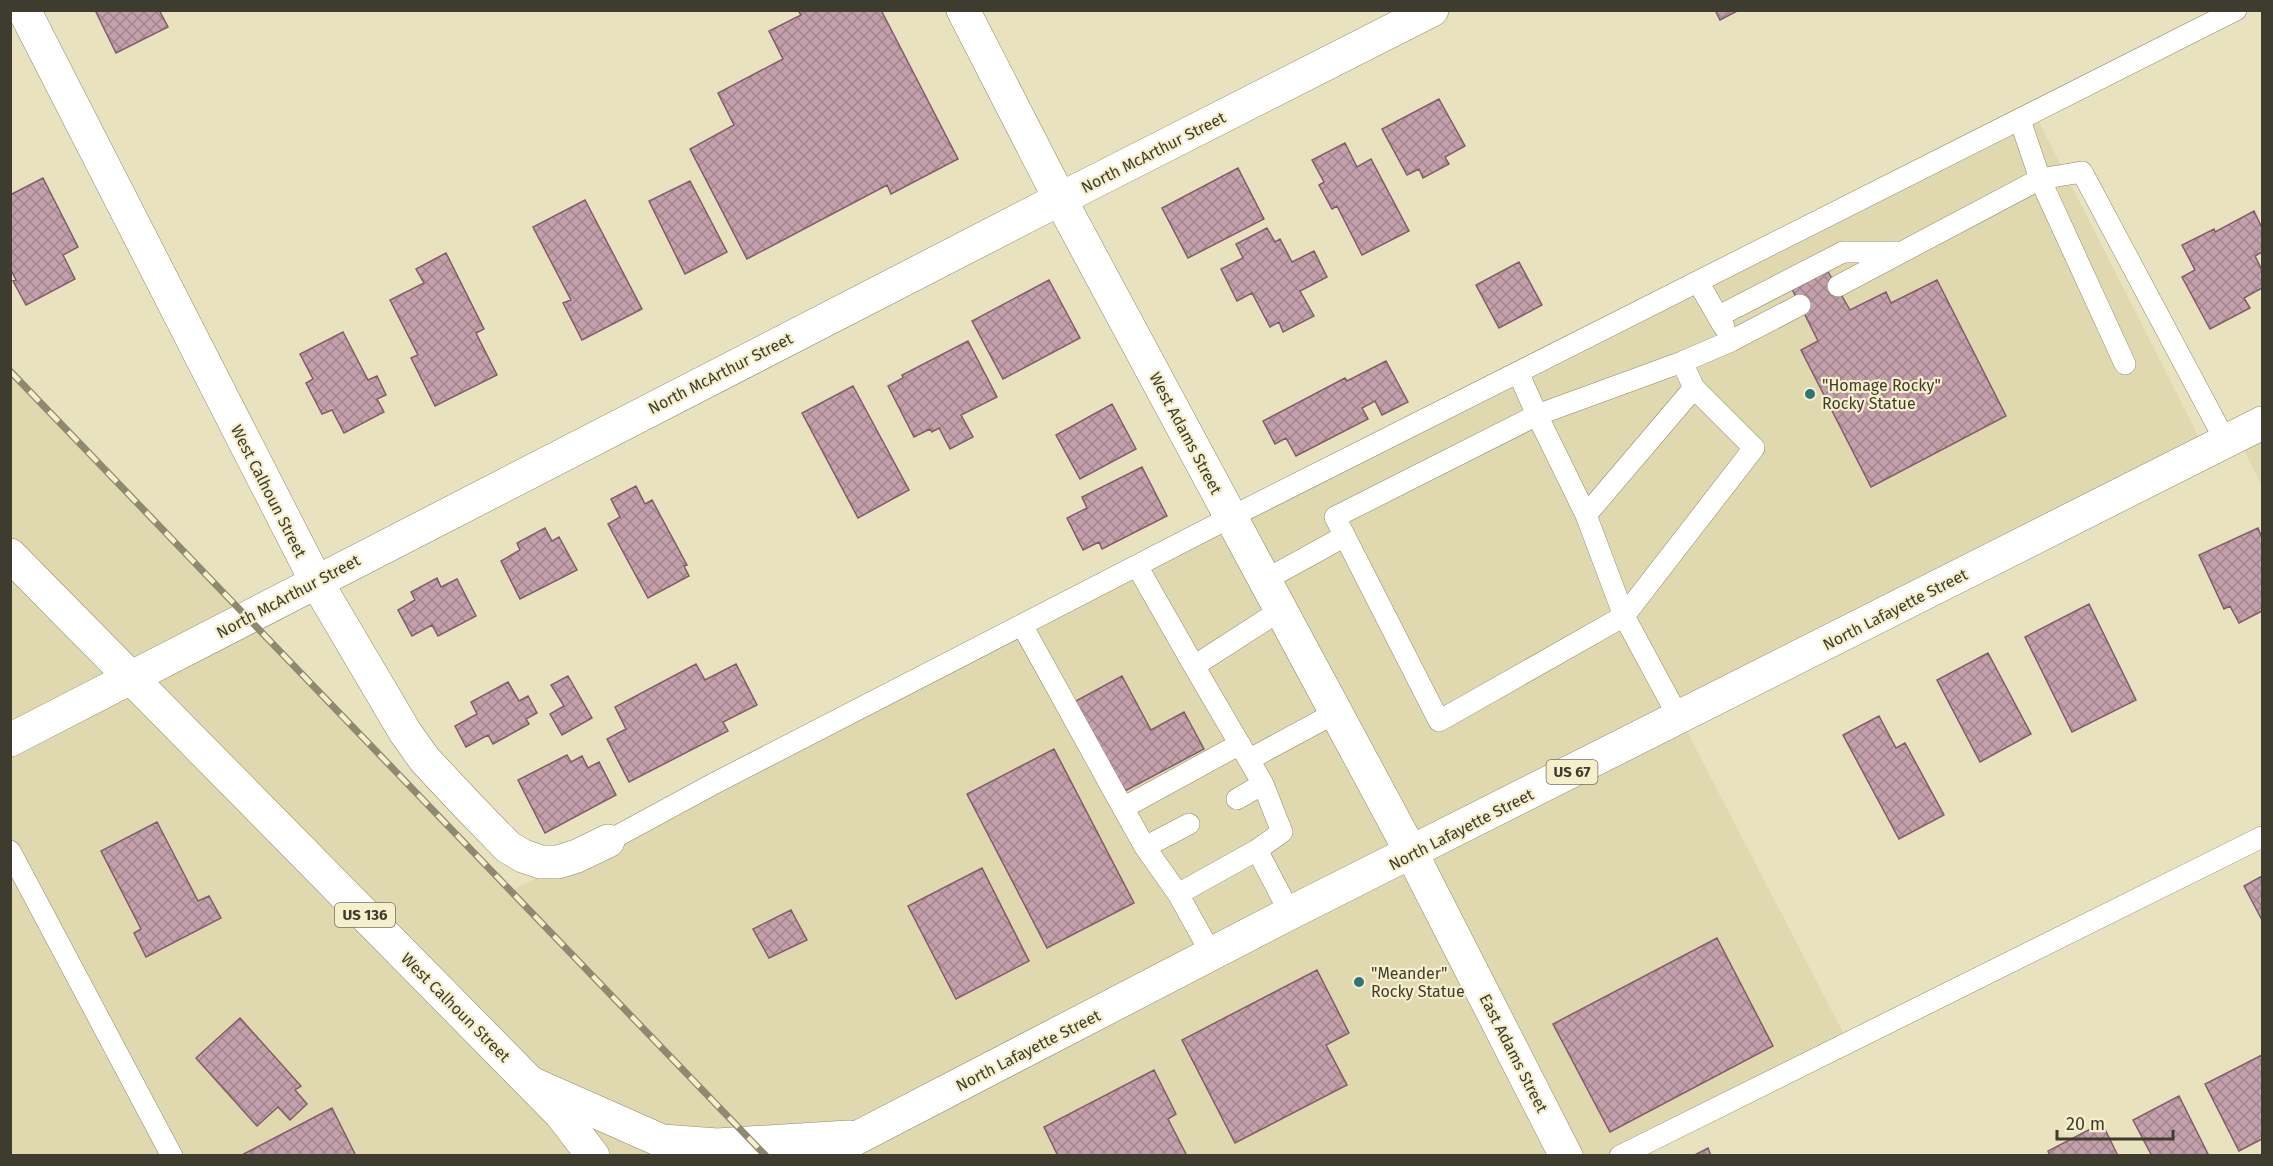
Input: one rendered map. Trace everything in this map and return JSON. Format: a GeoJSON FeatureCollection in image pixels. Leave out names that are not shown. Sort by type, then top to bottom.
{"type":"FeatureCollection","features":[{"type":"Feature","properties":{"kind":"main road","name":"West Calhoun Street"},"geometry":{"type":"LineString","coordinates":[[24,10],[316,581],[405,732],[425,760],[508,848],[541,862],[558,862],[608,841]]}},
{"type":"Feature","properties":{"kind":"main road","name":"West Adams Street"},"geometry":{"type":"LineString","coordinates":[[963,10],[1060,199],[1412,854]]}},
{"type":"Feature","properties":{"kind":"main road","name":"North McArthur Street"},"geometry":{"type":"LineString","coordinates":[[10,741],[316,581],[1432,10]]}},
{"type":"Feature","properties":{"kind":"main road","name":"North Lafayette Street"},"geometry":{"type":"LineString","coordinates":[[822,1155],[868,1138],[1290,914],[2262,423]]}},
{"type":"Feature","properties":{"kind":"main road","name":"West Calhoun Street"},"geometry":{"type":"LineString","coordinates":[[10,555],[531,1083],[561,1114],[593,1155]]}},
{"type":"Feature","properties":{"kind":"main road","name":"East Adams Street"},"geometry":{"type":"LineString","coordinates":[[1412,854],[1566,1155]]}},
{"type":"Feature","properties":{"kind":"main road"},"geometry":{"type":"LineString","coordinates":[[531,1083],[662,1141],[717,1146],[868,1138]]}},
{"type":"Feature","properties":{"kind":"lane"},"geometry":{"type":"LineString","coordinates":[[608,841],[715,783],[1231,517],[2236,10]]}},
{"type":"Feature","properties":{"kind":"lane"},"geometry":{"type":"LineString","coordinates":[[2020,120],[2040,179],[2125,364]]}},
{"type":"Feature","properties":{"kind":"lane"},"geometry":{"type":"LineString","coordinates":[[1838,286],[2040,179],[2082,172],[2226,441]]}},
{"type":"Feature","properties":{"kind":"lane"},"geometry":{"type":"LineString","coordinates":[[1719,316],[1843,252],[1901,252]]}},
{"type":"Feature","properties":{"kind":"lane"},"geometry":{"type":"LineString","coordinates":[[1698,282],[1731,341]]}},
{"type":"Feature","properties":{"kind":"lane"},"geometry":{"type":"LineString","coordinates":[[1682,362],[1694,388],[1754,448],[1624,616],[1438,721],[1335,517],[1537,416],[1682,362],[1731,341],[1800,305]]}},
{"type":"Feature","properties":{"kind":"lane"},"geometry":{"type":"LineString","coordinates":[[1518,372],[1586,515],[1624,616],[1679,718]]}},
{"type":"Feature","properties":{"kind":"lane"},"geometry":{"type":"LineString","coordinates":[[1586,515],[1694,388]]}},
{"type":"Feature","properties":{"kind":"lane"},"geometry":{"type":"LineString","coordinates":[[1265,580],[1345,536]]}},
{"type":"Feature","properties":{"kind":"lane"},"geometry":{"type":"LineString","coordinates":[[1137,566],[1263,784],[1282,832],[1257,850],[1178,894]]}},
{"type":"Feature","properties":{"kind":"lane"},"geometry":{"type":"LineString","coordinates":[[1194,666],[1281,610]]}},
{"type":"Feature","properties":{"kind":"lane"},"geometry":{"type":"LineString","coordinates":[[1022,625],[1122,808],[1145,847],[1178,894],[1212,956]]}},
{"type":"Feature","properties":{"kind":"lane"},"geometry":{"type":"LineString","coordinates":[[1122,808],[1335,713]]}},
{"type":"Feature","properties":{"kind":"lane"},"geometry":{"type":"LineString","coordinates":[[1236,799],[1263,784]]}},
{"type":"Feature","properties":{"kind":"lane"},"geometry":{"type":"LineString","coordinates":[[1145,847],[1189,824]]}},
{"type":"Feature","properties":{"kind":"lane"},"geometry":{"type":"LineString","coordinates":[[1620,1155],[2262,837]]}},
{"type":"Feature","properties":{"kind":"lane"},"geometry":{"type":"LineString","coordinates":[[1257,850],[1290,914]]}},
{"type":"Feature","properties":{"kind":"lane"},"geometry":{"type":"LineString","coordinates":[[10,851],[172,1155]]}},
{"type":"Feature","properties":{"kind":"shaded area"},"geometry":{"type":"Polygon","coordinates":[[[2034,112],[2206,451],[1680,718],[1848,1042],[1620,1155],[11,1156],[10,371],[511,891],[2034,112]]]}},
{"type":"Feature","properties":{"kind":"shaded area"},"geometry":{"type":"Polygon","coordinates":[[[2262,423],[2262,486],[2237,436],[2262,423]]]}},
{"type":"Feature","properties":{"kind":"building"},"geometry":{"type":"Polygon","coordinates":[[[95,10],[159,10],[168,27],[116,53],[95,10]]]}},
{"type":"Feature","properties":{"kind":"building"},"geometry":{"type":"Polygon","coordinates":[[[798,10],[881,10],[958,159],[891,194],[887,185],[747,259],[690,149],[734,125],[718,93],[783,59],[769,31],[801,15],[798,10]]]}},
{"type":"Feature","properties":{"kind":"building"},"geometry":{"type":"Polygon","coordinates":[[[1715,10],[1739,10],[1720,20],[1715,10]]]}},
{"type":"Feature","properties":{"kind":"building"},"geometry":{"type":"Polygon","coordinates":[[[1439,99],[1465,146],[1445,157],[1449,164],[1423,178],[1419,169],[1407,175],[1382,129],[1439,99]]]}},
{"type":"Feature","properties":{"kind":"building"},"geometry":{"type":"Polygon","coordinates":[[[1345,143],[1357,167],[1371,159],[1409,231],[1362,255],[1337,206],[1332,209],[1319,185],[1324,182],[1312,160],[1345,143]]]}},
{"type":"Feature","properties":{"kind":"building"},"geometry":{"type":"Polygon","coordinates":[[[1238,168],[1264,219],[1188,258],[1162,208],[1238,168]]]}},
{"type":"Feature","properties":{"kind":"building"},"geometry":{"type":"Polygon","coordinates":[[[43,178],[78,247],[63,255],[75,279],[26,305],[13,281],[16,280],[10,268],[10,195],[43,178]]]}},
{"type":"Feature","properties":{"kind":"building"},"geometry":{"type":"Polygon","coordinates":[[[690,181],[727,252],[685,274],[649,201],[690,181]]]}},
{"type":"Feature","properties":{"kind":"building"},"geometry":{"type":"Polygon","coordinates":[[[585,200],[642,309],[582,340],[563,303],[571,300],[533,227],[585,200]]]}},
{"type":"Feature","properties":{"kind":"building"},"geometry":{"type":"Polygon","coordinates":[[[2254,211],[2262,228],[2262,252],[2255,256],[2262,270],[2262,288],[2244,298],[2250,308],[2210,329],[2182,277],[2195,270],[2182,245],[2214,229],[2215,232],[2254,211]]]}},
{"type":"Feature","properties":{"kind":"building"},"geometry":{"type":"Polygon","coordinates":[[[1267,228],[1275,242],[1280,239],[1292,262],[1314,251],[1327,277],[1300,291],[1314,316],[1283,332],[1279,322],[1270,327],[1252,293],[1237,301],[1221,269],[1243,258],[1236,244],[1267,228]]]}},
{"type":"Feature","properties":{"kind":"building"},"geometry":{"type":"Polygon","coordinates":[[[446,253],[484,329],[476,333],[497,375],[435,406],[411,358],[418,355],[390,300],[424,283],[416,269],[446,253]]]}},
{"type":"Feature","properties":{"kind":"building"},"geometry":{"type":"Polygon","coordinates":[[[1519,262],[1542,305],[1499,328],[1476,285],[1519,262]]]}},
{"type":"Feature","properties":{"kind":"building"},"geometry":{"type":"Polygon","coordinates":[[[1823,263],[1850,310],[1886,292],[1891,303],[1937,280],[2006,416],[1871,487],[1801,350],[1818,341],[1789,283],[1823,263]]]}},
{"type":"Feature","properties":{"kind":"building"},"geometry":{"type":"Polygon","coordinates":[[[1049,280],[1080,338],[1003,379],[972,321],[1049,280]]]}},
{"type":"Feature","properties":{"kind":"building"},"geometry":{"type":"Polygon","coordinates":[[[343,332],[368,380],[377,376],[386,395],[377,399],[384,412],[344,433],[332,410],[322,414],[306,383],[313,379],[300,354],[343,332]]]}},
{"type":"Feature","properties":{"kind":"building"},"geometry":{"type":"Polygon","coordinates":[[[968,341],[997,397],[961,415],[973,437],[950,449],[939,428],[932,432],[930,429],[914,437],[888,386],[903,378],[902,375],[968,341]]]}},
{"type":"Feature","properties":{"kind":"building"},"geometry":{"type":"Polygon","coordinates":[[[1386,361],[1408,402],[1382,415],[1375,401],[1362,408],[1368,419],[1296,456],[1286,438],[1275,444],[1263,421],[1345,378],[1347,381],[1386,361]]]}},
{"type":"Feature","properties":{"kind":"building"},"geometry":{"type":"Polygon","coordinates":[[[853,386],[909,490],[858,518],[802,413],[853,386]]]}},
{"type":"Feature","properties":{"kind":"building"},"geometry":{"type":"Polygon","coordinates":[[[1112,404],[1136,449],[1080,479],[1056,435],[1112,404]]]}},
{"type":"Feature","properties":{"kind":"building"},"geometry":{"type":"Polygon","coordinates":[[[1142,467],[1167,516],[1102,549],[1099,542],[1083,550],[1067,518],[1087,508],[1082,497],[1142,467]]]}},
{"type":"Feature","properties":{"kind":"building"},"geometry":{"type":"Polygon","coordinates":[[[636,486],[645,504],[652,500],[687,565],[684,566],[689,576],[648,598],[608,524],[620,517],[611,499],[636,486]]]}},
{"type":"Feature","properties":{"kind":"building"},"geometry":{"type":"Polygon","coordinates":[[[545,528],[552,541],[559,537],[577,570],[520,599],[501,561],[520,550],[517,543],[545,528]]]}},
{"type":"Feature","properties":{"kind":"building"},"geometry":{"type":"Polygon","coordinates":[[[2258,528],[2262,538],[2262,611],[2239,623],[2230,606],[2224,609],[2199,555],[2258,528]]]}},
{"type":"Feature","properties":{"kind":"building"},"geometry":{"type":"Polygon","coordinates":[[[437,578],[441,587],[457,579],[476,616],[438,636],[432,625],[412,636],[398,610],[415,600],[411,592],[437,578]]]}},
{"type":"Feature","properties":{"kind":"building"},"geometry":{"type":"Polygon","coordinates":[[[2089,604],[2136,700],[2072,732],[2025,637],[2089,604]]]}},
{"type":"Feature","properties":{"kind":"building"},"geometry":{"type":"Polygon","coordinates":[[[1988,653],[2031,734],[1980,762],[1937,680],[1988,653]]]}},
{"type":"Feature","properties":{"kind":"building"},"geometry":{"type":"Polygon","coordinates":[[[696,664],[705,680],[736,664],[757,705],[723,722],[728,731],[629,782],[607,739],[626,729],[615,707],[696,664]]]}},
{"type":"Feature","properties":{"kind":"building"},"geometry":{"type":"Polygon","coordinates":[[[568,676],[592,718],[562,735],[550,714],[564,706],[551,685],[568,676]]]}},
{"type":"Feature","properties":{"kind":"building"},"geometry":{"type":"Polygon","coordinates":[[[1122,676],[1151,730],[1184,712],[1204,749],[1123,792],[1074,702],[1122,676]]]}},
{"type":"Feature","properties":{"kind":"building"},"geometry":{"type":"Polygon","coordinates":[[[508,682],[519,701],[528,696],[537,713],[526,719],[529,724],[493,744],[488,735],[466,747],[455,726],[477,714],[471,702],[508,682]]]}},
{"type":"Feature","properties":{"kind":"building"},"geometry":{"type":"Polygon","coordinates":[[[1879,716],[1896,748],[1905,743],[1944,815],[1899,839],[1843,735],[1879,716]]]}},
{"type":"Feature","properties":{"kind":"building"},"geometry":{"type":"Polygon","coordinates":[[[1054,749],[1134,903],[1047,948],[967,794],[1054,749]]]}},
{"type":"Feature","properties":{"kind":"building"},"geometry":{"type":"Polygon","coordinates":[[[567,755],[571,762],[582,756],[588,768],[599,762],[616,795],[545,833],[518,780],[567,755]]]}},
{"type":"Feature","properties":{"kind":"building"},"geometry":{"type":"Polygon","coordinates":[[[157,822],[198,901],[209,896],[221,918],[146,957],[134,933],[141,929],[101,851],[157,822]]]}},
{"type":"Feature","properties":{"kind":"building"},"geometry":{"type":"Polygon","coordinates":[[[982,868],[1029,961],[956,999],[908,906],[982,868]]]}},
{"type":"Feature","properties":{"kind":"building"},"geometry":{"type":"Polygon","coordinates":[[[2262,876],[2262,920],[2244,886],[2262,876]]]}},
{"type":"Feature","properties":{"kind":"building"},"geometry":{"type":"Polygon","coordinates":[[[791,910],[807,940],[769,958],[753,929],[791,910]]]}},
{"type":"Feature","properties":{"kind":"building"},"geometry":{"type":"Polygon","coordinates":[[[1717,938],[1773,1046],[1610,1132],[1553,1024],[1717,938]]]}},
{"type":"Feature","properties":{"kind":"building"},"geometry":{"type":"Polygon","coordinates":[[[1317,970],[1349,1033],[1326,1045],[1347,1085],[1235,1143],[1182,1040],[1317,970]]]}},
{"type":"Feature","properties":{"kind":"building"},"geometry":{"type":"Polygon","coordinates":[[[240,1018],[301,1086],[295,1090],[307,1104],[290,1120],[278,1107],[257,1126],[196,1058],[240,1018]]]}},
{"type":"Feature","properties":{"kind":"building"},"geometry":{"type":"Polygon","coordinates":[[[2262,1055],[2262,1139],[2239,1151],[2205,1084],[2262,1055]]]}},
{"type":"Feature","properties":{"kind":"building"},"geometry":{"type":"Polygon","coordinates":[[[1154,1070],[1176,1114],[1168,1119],[1187,1156],[1058,1156],[1044,1127],[1154,1070]]]}},
{"type":"Feature","properties":{"kind":"building"},"geometry":{"type":"Polygon","coordinates":[[[2179,1096],[2209,1156],[2152,1156],[2133,1120],[2179,1096]]]}},
{"type":"Feature","properties":{"kind":"building"},"geometry":{"type":"Polygon","coordinates":[[[332,1108],[356,1156],[240,1156],[332,1108]]]}},
{"type":"Feature","properties":{"kind":"building"},"geometry":{"type":"Polygon","coordinates":[[[2102,1123],[2118,1156],[2050,1156],[2048,1151],[2102,1123]]]}},
{"type":"Feature","properties":{"kind":"building"},"geometry":{"type":"Polygon","coordinates":[[[1708,1148],[1711,1156],[1693,1156],[1708,1148]]]}},
{"type":"Feature","properties":{"kind":"railway"},"geometry":{"type":"LineString","coordinates":[[10,371],[766,1156]]}},
{"type":"Feature","properties":{"kind":"place","name":"\"Homage Rocky\" Rocky Statue"},"geometry":{"type":"Point","coordinates":[1810,394]}},
{"type":"Feature","properties":{"kind":"place","name":"\"Meander\" Rocky Statue"},"geometry":{"type":"Point","coordinates":[1359,982]}}]}
